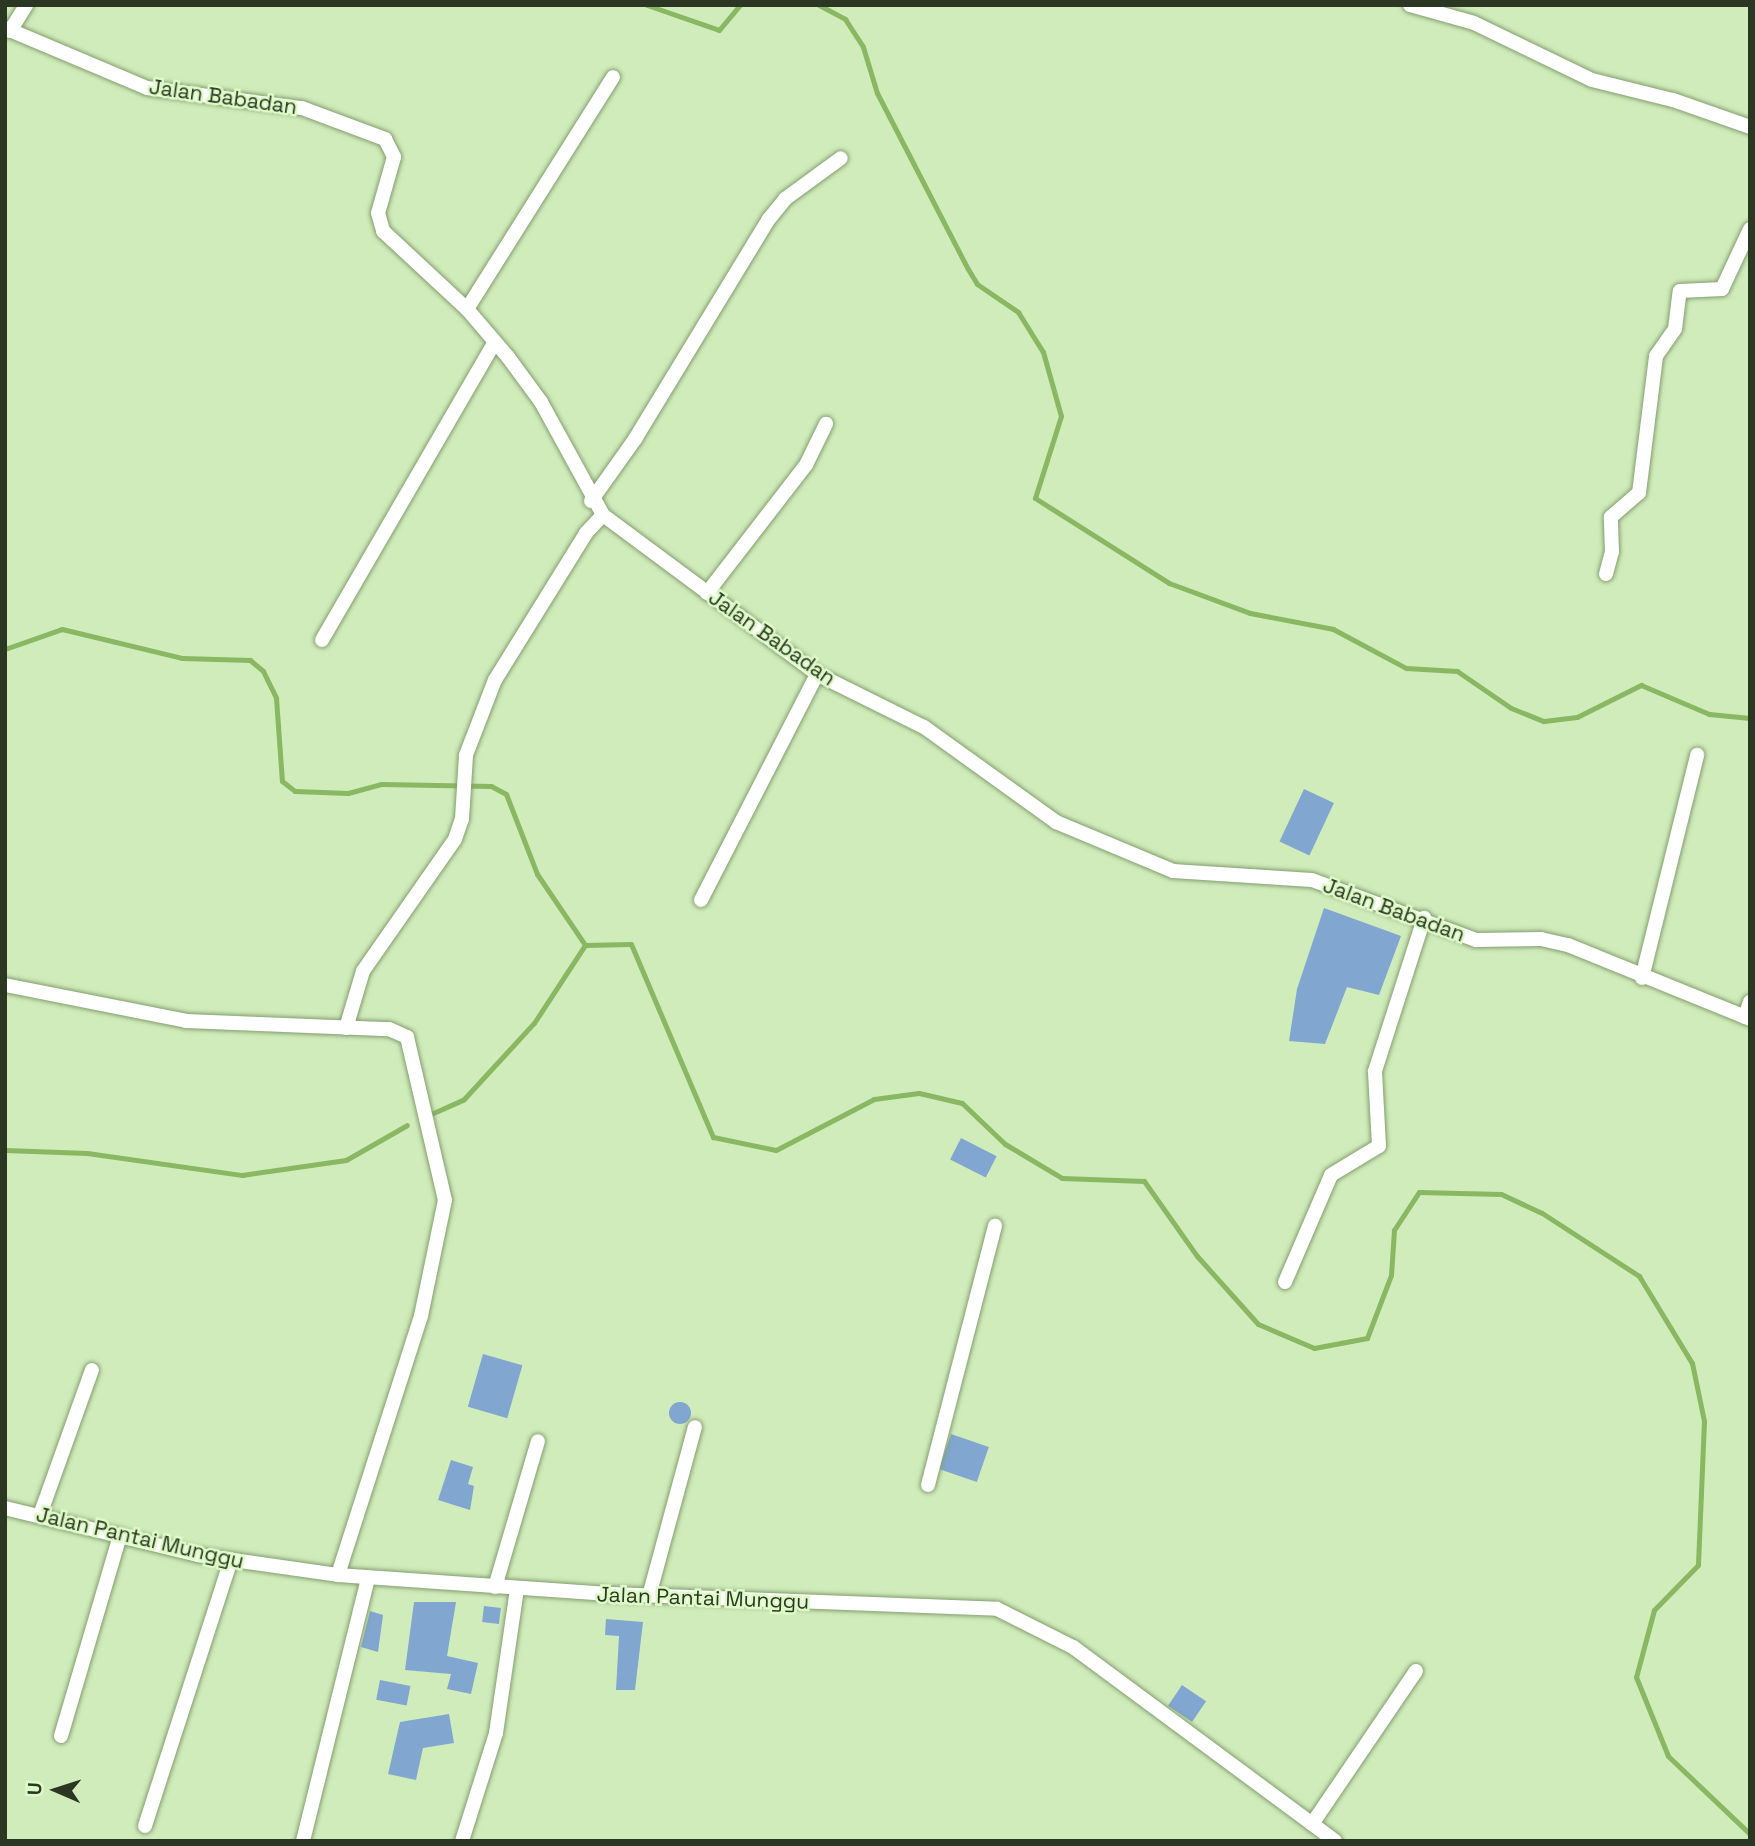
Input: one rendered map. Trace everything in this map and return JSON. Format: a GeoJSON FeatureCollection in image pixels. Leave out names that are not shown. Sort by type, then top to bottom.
{"type":"FeatureCollection","features":[{"type":"Feature","properties":{"kind":"street"},"geometry":{"type":"LineString","coordinates":[[8,29],[26,5]]}},
{"type":"Feature","properties":{"kind":"street"},"geometry":{"type":"LineString","coordinates":[[1410,5],[1474,23],[1592,80],[1673,100],[1750,127]]}},
{"type":"Feature","properties":{"kind":"street","name":"Jalan Babadan"},"geometry":{"type":"LineString","coordinates":[[8,29],[148,88],[302,108],[385,138],[394,157],[378,213],[383,231],[467,309],[541,402],[591,501],[603,515],[817,674],[924,727],[1056,822],[1116,852],[1173,871],[1312,880],[1424,918],[1476,940],[1541,939],[1568,945],[1642,978],[1748,1018]]}},
{"type":"Feature","properties":{"kind":"street"},"geometry":{"type":"LineString","coordinates":[[467,309],[614,77]]}},
{"type":"Feature","properties":{"kind":"street"},"geometry":{"type":"LineString","coordinates":[[591,501],[635,439],[769,219],[785,199],[841,158]]}},
{"type":"Feature","properties":{"kind":"street"},"geometry":{"type":"LineString","coordinates":[[1606,574],[1612,552],[1611,517],[1639,493],[1656,356],[1675,329],[1680,291],[1722,289],[1750,229]]}},
{"type":"Feature","properties":{"kind":"street"},"geometry":{"type":"LineString","coordinates":[[322,640],[494,343]]}},
{"type":"Feature","properties":{"kind":"street"},"geometry":{"type":"LineString","coordinates":[[707,593],[806,465],[826,424]]}},
{"type":"Feature","properties":{"kind":"street"},"geometry":{"type":"LineString","coordinates":[[346,1028],[363,971],[455,839],[462,819],[466,755],[495,680],[586,533],[603,515]]}},
{"type":"Feature","properties":{"kind":"street"},"geometry":{"type":"LineString","coordinates":[[701,901],[817,674]]}},
{"type":"Feature","properties":{"kind":"street"},"geometry":{"type":"LineString","coordinates":[[1642,978],[1697,755]]}},
{"type":"Feature","properties":{"kind":"street"},"geometry":{"type":"LineString","coordinates":[[1284,1282],[1331,1175],[1379,1146],[1375,1071],[1424,918]]}},
{"type":"Feature","properties":{"kind":"street"},"geometry":{"type":"LineString","coordinates":[[5,985],[186,1021],[389,1029],[407,1037],[444,1200],[421,1316],[338,1575]]}},
{"type":"Feature","properties":{"kind":"street"},"geometry":{"type":"LineString","coordinates":[[1748,1018],[1750,1002]]}},
{"type":"Feature","properties":{"kind":"street"},"geometry":{"type":"LineString","coordinates":[[928,1485],[995,1225]]}},
{"type":"Feature","properties":{"kind":"street"},"geometry":{"type":"LineString","coordinates":[[40,1515],[92,1370]]}},
{"type":"Feature","properties":{"kind":"street"},"geometry":{"type":"LineString","coordinates":[[649,1595],[695,1427]]}},
{"type":"Feature","properties":{"kind":"street"},"geometry":{"type":"LineString","coordinates":[[495,1587],[538,1441]]}},
{"type":"Feature","properties":{"kind":"street","name":"Jalan Pantai Munggu"},"geometry":{"type":"LineString","coordinates":[[5,1508],[231,1560],[338,1575],[517,1589],[982,1607],[1013,1614],[1073,1647],[1335,1841]]}},
{"type":"Feature","properties":{"kind":"street"},"geometry":{"type":"LineString","coordinates":[[61,1736],[120,1535]]}},
{"type":"Feature","properties":{"kind":"street"},"geometry":{"type":"LineString","coordinates":[[145,1826],[231,1560]]}},
{"type":"Feature","properties":{"kind":"street"},"geometry":{"type":"LineString","coordinates":[[303,1841],[368,1578]]}},
{"type":"Feature","properties":{"kind":"street"},"geometry":{"type":"LineString","coordinates":[[462,1841],[496,1733],[517,1589]]}},
{"type":"Feature","properties":{"kind":"street"},"geometry":{"type":"LineString","coordinates":[[1312,1824],[1416,1671]]}},
{"type":"Feature","properties":{"kind":"building"},"geometry":{"type":"Polygon","coordinates":[[[1304,789],[1334,803],[1309,856],[1279,842],[1304,789]]]}},
{"type":"Feature","properties":{"kind":"building"},"geometry":{"type":"Polygon","coordinates":[[[1324,908],[1401,936],[1379,995],[1347,987],[1325,1044],[1289,1041],[1297,989],[1324,908]]]}},
{"type":"Feature","properties":{"kind":"building"},"geometry":{"type":"Polygon","coordinates":[[[961,1138],[997,1156],[986,1178],[950,1159],[961,1138]]]}},
{"type":"Feature","properties":{"kind":"building"},"geometry":{"type":"Polygon","coordinates":[[[483,1354],[522,1365],[507,1418],[468,1407],[483,1354]]]}},
{"type":"Feature","properties":{"kind":"building"},"geometry":{"type":"Polygon","coordinates":[[[680,1402],[690,1409],[691,1413],[684,1423],[680,1424],[670,1417],[669,1413],[676,1403],[680,1402]]]}},
{"type":"Feature","properties":{"kind":"building"},"geometry":{"type":"Polygon","coordinates":[[[951,1434],[989,1447],[977,1482],[939,1469],[951,1434]]]}},
{"type":"Feature","properties":{"kind":"building"},"geometry":{"type":"Polygon","coordinates":[[[451,1460],[473,1467],[468,1484],[474,1486],[470,1510],[438,1500],[451,1460]]]}},
{"type":"Feature","properties":{"kind":"building"},"geometry":{"type":"Polygon","coordinates":[[[414,1602],[456,1602],[447,1656],[478,1663],[471,1694],[447,1689],[451,1674],[405,1670],[414,1602]]]}},
{"type":"Feature","properties":{"kind":"building"},"geometry":{"type":"Polygon","coordinates":[[[484,1606],[501,1608],[499,1624],[482,1622],[484,1606]]]}},
{"type":"Feature","properties":{"kind":"building"},"geometry":{"type":"Polygon","coordinates":[[[370,1611],[383,1615],[378,1652],[361,1647],[370,1611]]]}},
{"type":"Feature","properties":{"kind":"building"},"geometry":{"type":"Polygon","coordinates":[[[606,1619],[643,1622],[635,1690],[616,1690],[619,1636],[605,1635],[606,1619]]]}},
{"type":"Feature","properties":{"kind":"building"},"geometry":{"type":"Polygon","coordinates":[[[380,1680],[410,1686],[407,1706],[376,1700],[380,1680]]]}},
{"type":"Feature","properties":{"kind":"building"},"geometry":{"type":"Polygon","coordinates":[[[1182,1685],[1206,1701],[1192,1722],[1168,1706],[1182,1685]]]}},
{"type":"Feature","properties":{"kind":"building"},"geometry":{"type":"Polygon","coordinates":[[[449,1714],[454,1743],[423,1748],[416,1780],[388,1774],[400,1722],[449,1714]]]}},
{"type":"Feature","properties":{"kind":"waterway"},"geometry":{"type":"LineString","coordinates":[[647,5],[719,30],[740,5]]}},
{"type":"Feature","properties":{"kind":"waterway"},"geometry":{"type":"LineString","coordinates":[[819,5],[845,19],[863,47],[877,93],[977,284],[1018,312],[1043,352],[1061,416],[1035,498],[1169,583],[1250,613],[1333,629],[1406,668],[1457,671],[1511,708],[1544,721],[1577,717],[1641,685],[1709,714],[1750,718]]}},
{"type":"Feature","properties":{"kind":"waterway"},"geometry":{"type":"LineString","coordinates":[[5,649],[62,629],[182,658],[250,660],[263,671],[276,698],[282,781],[295,791],[348,793],[381,784],[491,786],[506,794],[537,874],[585,945]]}},
{"type":"Feature","properties":{"kind":"waterway"},"geometry":{"type":"LineString","coordinates":[[431,1114],[464,1099],[534,1023],[585,945],[631,944],[713,1137],[776,1150],[874,1099],[919,1093],[962,1103],[1005,1144],[1062,1178],[1144,1181],[1197,1256],[1258,1324],[1314,1348],[1367,1338],[1391,1275],[1394,1230],[1419,1192],[1501,1194],[1542,1213],[1639,1276],[1692,1363],[1704,1421],[1698,1565],[1654,1610],[1636,1677],[1668,1756],[1750,1834]]}},
{"type":"Feature","properties":{"kind":"waterway"},"geometry":{"type":"LineString","coordinates":[[5,1150],[87,1153],[242,1175],[346,1160],[407,1125]]}}]}
